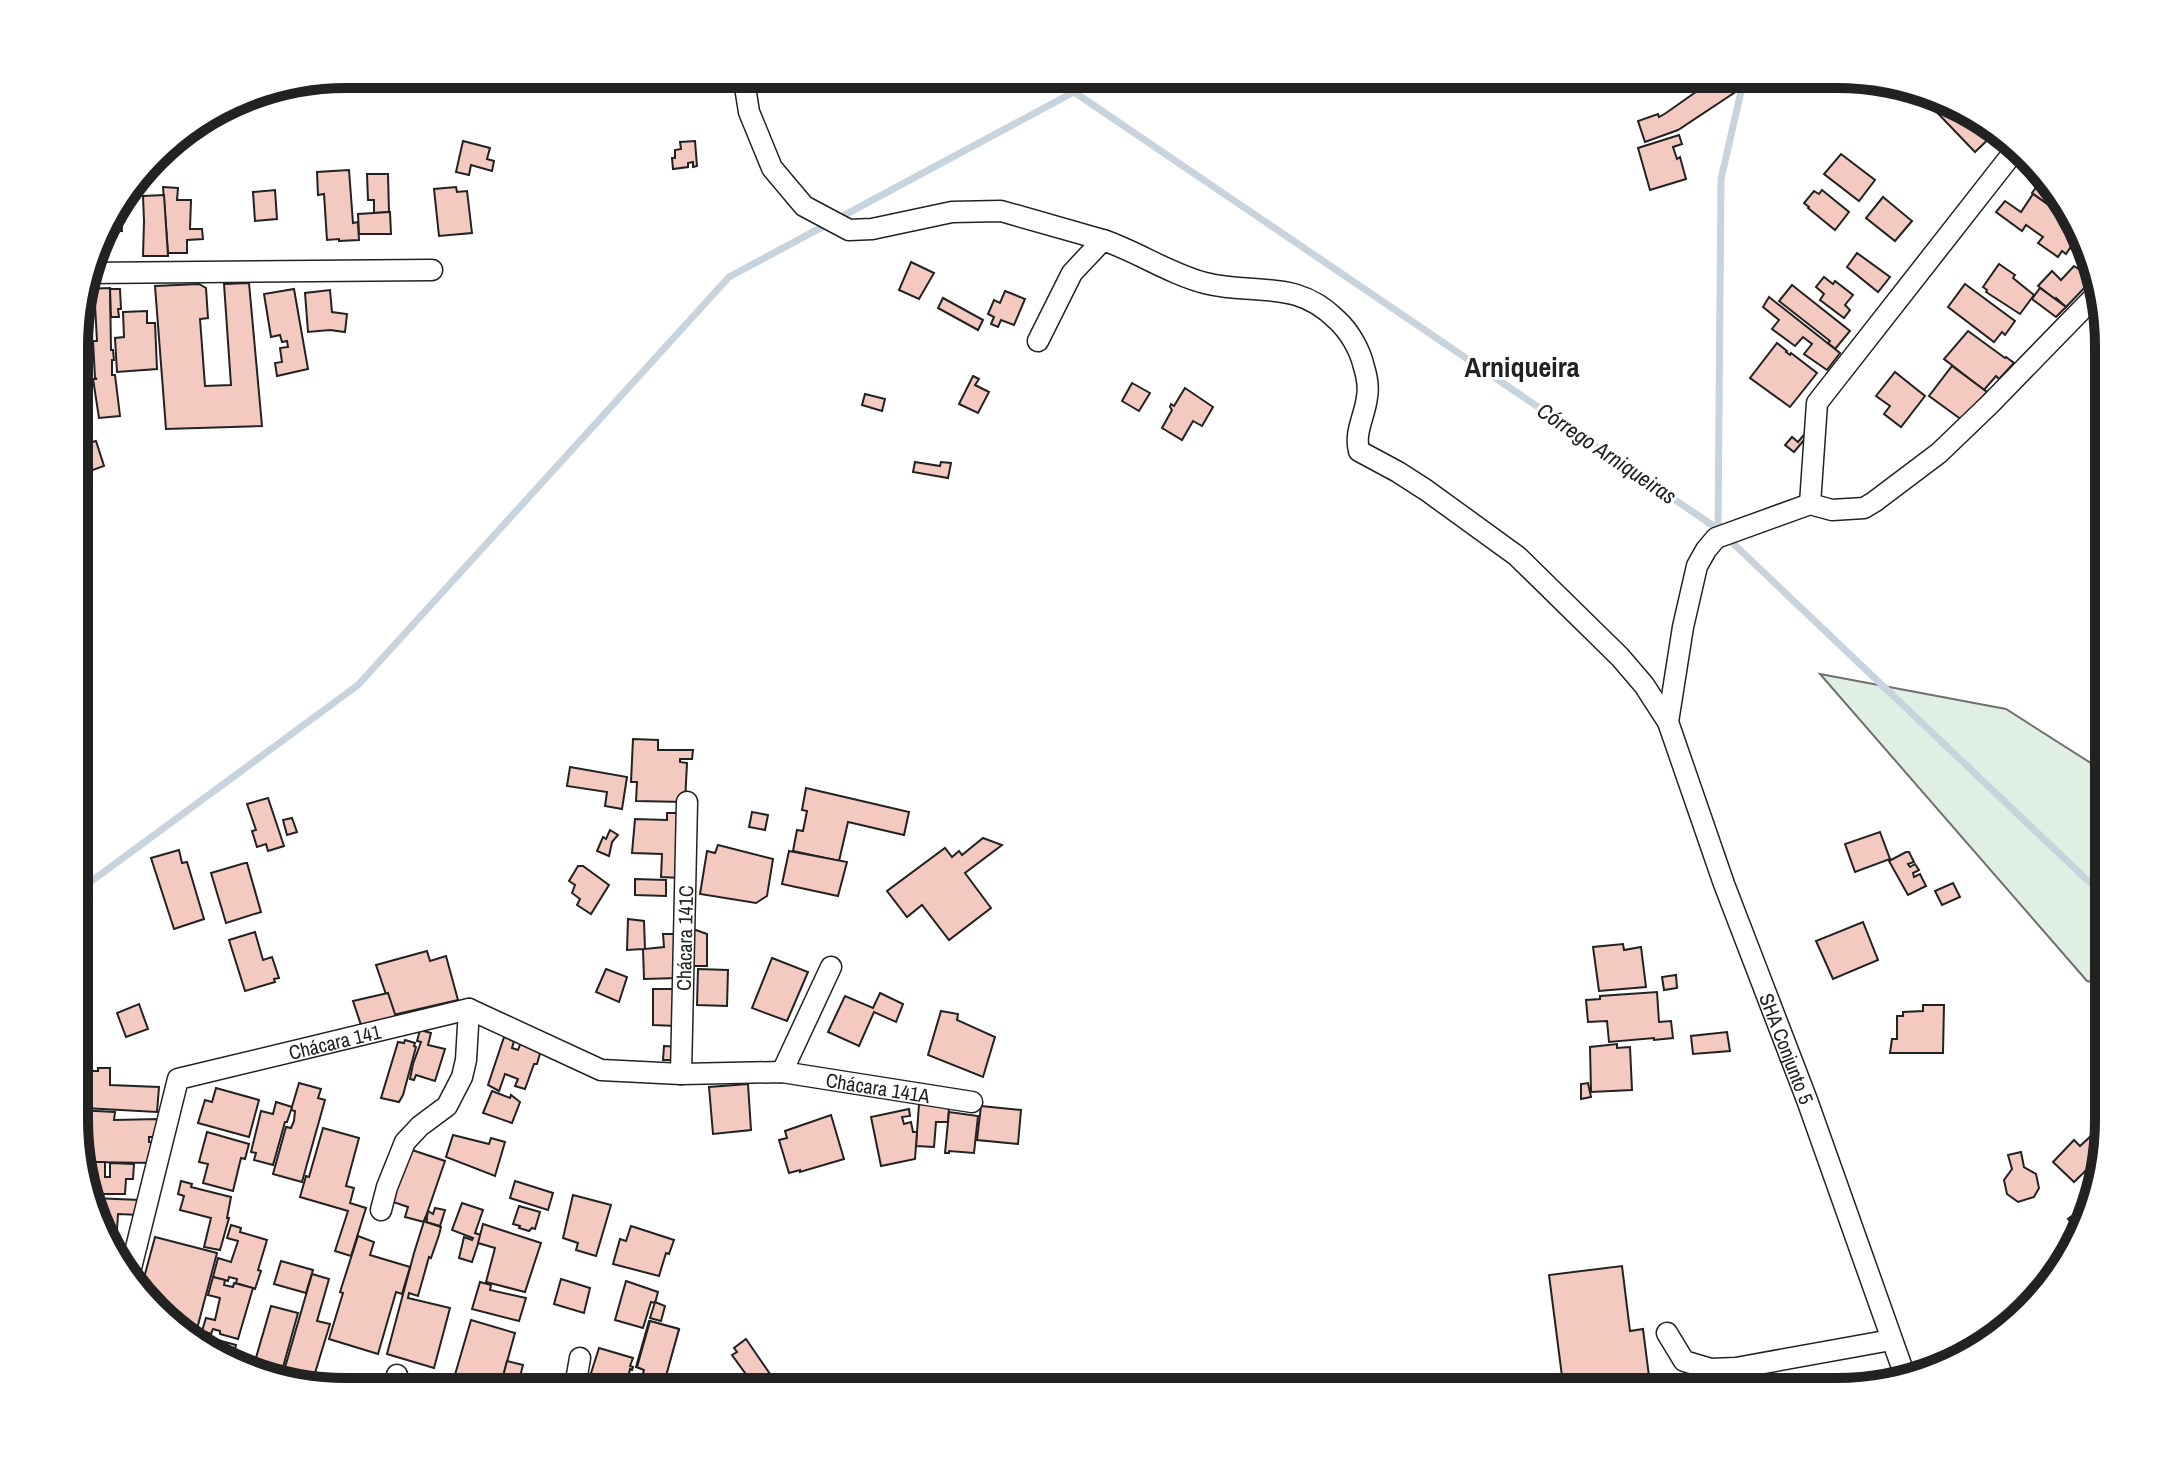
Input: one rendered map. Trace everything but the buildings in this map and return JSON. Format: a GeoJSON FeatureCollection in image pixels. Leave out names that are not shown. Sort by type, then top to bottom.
{"type":"FeatureCollection","features":[{"type":"Feature","properties":{"kind":"street"},"geometry":{"type":"LineString","coordinates":[[745,88],[749,112],[772,168],[804,206],[849,230],[872,229],[952,212],[1001,211],[1103,240],[1205,283],[1299,294],[1323,306],[1353,340],[1364,365],[1368,384],[1358,431],[1359,451],[1426,490],[1517,556],[1620,657],[1644,685],[1668,722]]}},
{"type":"Feature","properties":{"kind":"street"},"geometry":{"type":"LineString","coordinates":[[1810,504],[1817,403],[2010,156]]}},
{"type":"Feature","properties":{"kind":"street"},"geometry":{"type":"LineString","coordinates":[[1038,341],[1072,273],[1103,240]]}},
{"type":"Feature","properties":{"kind":"street"},"geometry":{"type":"LineString","coordinates":[[99,273],[432,270]]}},
{"type":"Feature","properties":{"kind":"street"},"geometry":{"type":"LineString","coordinates":[[1668,722],[1683,627],[1697,566],[1716,538],[1810,504],[1832,510],[1864,508],[1874,502],[1939,453],[2091,301]]}},
{"type":"Feature","properties":{"kind":"street","name":"SHA Conjunto 5"},"geometry":{"type":"LineString","coordinates":[[1668,722],[1724,884],[1807,1100],[1902,1369]]}},
{"type":"Feature","properties":{"kind":"street","name":"Chácara 141C"},"geometry":{"type":"LineString","coordinates":[[681,1074],[687,802]]}},
{"type":"Feature","properties":{"kind":"street"},"geometry":{"type":"LineString","coordinates":[[782,1072],[831,967]]}},
{"type":"Feature","properties":{"kind":"street"},"geometry":{"type":"LineString","coordinates":[[381,1210],[405,1142],[447,1106],[462,1077],[469,1009],[601,1070],[681,1074]]}},
{"type":"Feature","properties":{"kind":"street","name":"Chácara 141"},"geometry":{"type":"LineString","coordinates":[[132,1263],[178,1079],[469,1009]]}},
{"type":"Feature","properties":{"kind":"street","name":"Chácara 141A"},"geometry":{"type":"LineString","coordinates":[[681,1074],[782,1072],[972,1102]]}},
{"type":"Feature","properties":{"kind":"street"},"geometry":{"type":"LineString","coordinates":[[1667,1333],[1684,1361],[1711,1369],[1792,1359],[1891,1340]]}},
{"type":"Feature","properties":{"kind":"street"},"geometry":{"type":"LineString","coordinates":[[576,1378],[580,1358]]}},
{"type":"Feature","properties":{"kind":"green space"},"geometry":{"type":"Polygon","coordinates":[[[1820,674],[2006,709],[2094,765],[2094,982],[2087,981],[1820,674]]]}},
{"type":"Feature","properties":{"kind":"waterway","name":"Córrego Arniqueiras"},"geometry":{"type":"LineString","coordinates":[[1069,88],[1718,529],[2094,886]]}},
{"type":"Feature","properties":{"kind":"waterway"},"geometry":{"type":"LineString","coordinates":[[1718,529],[1721,179],[1742,88]]}},
{"type":"Feature","properties":{"kind":"waterway"},"geometry":{"type":"LineString","coordinates":[[88,882],[358,685],[729,277],[1074,92]]}},
{"type":"Feature","properties":{"kind":"district","name":"Arniqueira"},"geometry":{"type":"Point","coordinates":[1522,367]}}]}
